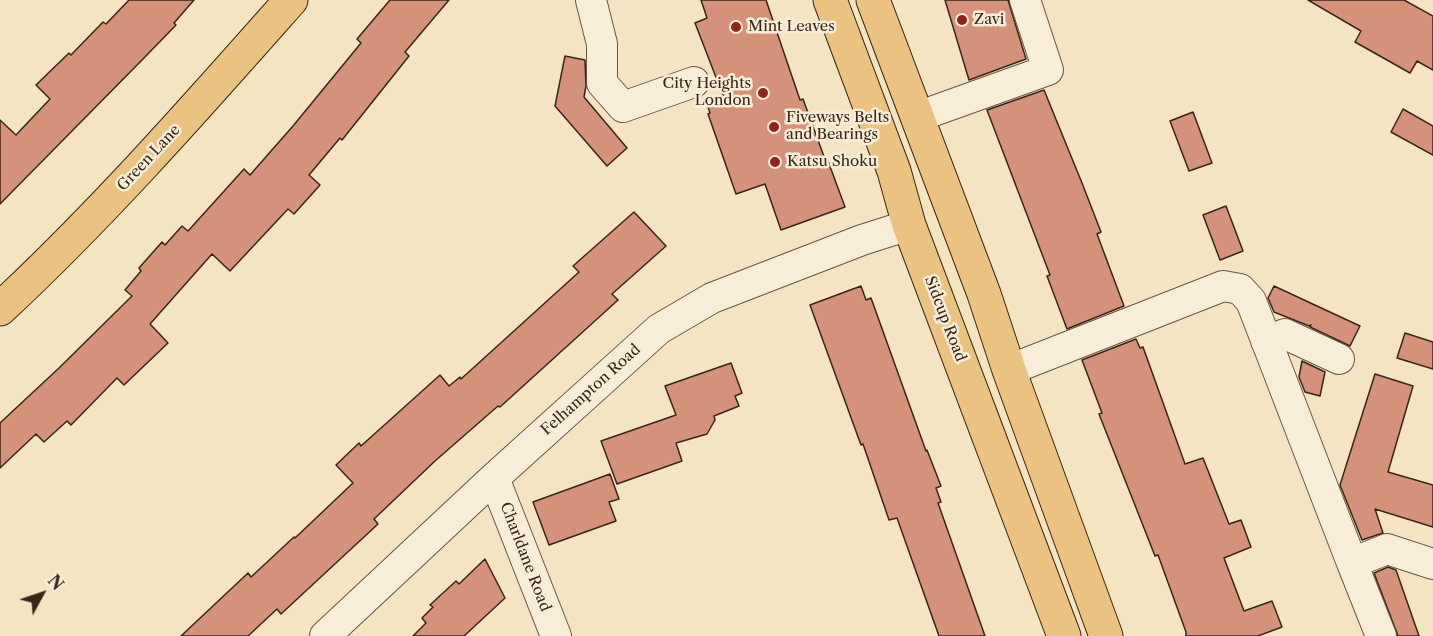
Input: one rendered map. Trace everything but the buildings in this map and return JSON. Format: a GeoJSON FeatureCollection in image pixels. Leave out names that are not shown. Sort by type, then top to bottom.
{"type":"FeatureCollection","features":[{"type":"Feature","properties":{"kind":"main road","name":"Green Lane"},"geometry":{"type":"LineString","coordinates":[[0,309],[51,262],[154,154],[291,0]]}},
{"type":"Feature","properties":{"kind":"main road","name":"Sidcup Road"},"geometry":{"type":"LineString","coordinates":[[830,0],[894,171],[909,225],[1064,636]]}},
{"type":"Feature","properties":{"kind":"main road"},"geometry":{"type":"LineString","coordinates":[[873,0],[984,294],[1009,370],[1106,636]]}},
{"type":"Feature","properties":{"kind":"street"},"geometry":{"type":"LineString","coordinates":[[591,0],[602,44],[602,83],[623,107],[694,82]]}},
{"type":"Feature","properties":{"kind":"street"},"geometry":{"type":"LineString","coordinates":[[917,117],[1048,70],[1025,0]]}},
{"type":"Feature","properties":{"kind":"street","name":"Felhampton Road"},"geometry":{"type":"LineString","coordinates":[[325,636],[658,329],[712,298],[862,240],[909,225]]}},
{"type":"Feature","properties":{"kind":"street"},"geometry":{"type":"LineString","coordinates":[[1009,370],[1223,286],[1240,289],[1251,301],[1381,636]]}},
{"type":"Feature","properties":{"kind":"street"},"geometry":{"type":"LineString","coordinates":[[1266,340],[1285,334],[1339,359]]}},
{"type":"Feature","properties":{"kind":"street","name":"Charldane Road"},"geometry":{"type":"LineString","coordinates":[[494,478],[556,636]]}},
{"type":"Feature","properties":{"kind":"street"},"geometry":{"type":"LineString","coordinates":[[1352,563],[1387,549],[1433,564]]}},
{"type":"Feature","properties":{"kind":"place","name":"Zavi"},"geometry":{"type":"Point","coordinates":[962,20]}},
{"type":"Feature","properties":{"kind":"place","name":"Mint Leaves"},"geometry":{"type":"Point","coordinates":[736,27]}},
{"type":"Feature","properties":{"kind":"place","name":"City Heights London"},"geometry":{"type":"Point","coordinates":[763,93]}},
{"type":"Feature","properties":{"kind":"place","name":"Fiveways Belts and Bearings"},"geometry":{"type":"Point","coordinates":[774,127]}},
{"type":"Feature","properties":{"kind":"place","name":"Katsu Shoku"},"geometry":{"type":"Point","coordinates":[775,162]}}]}
